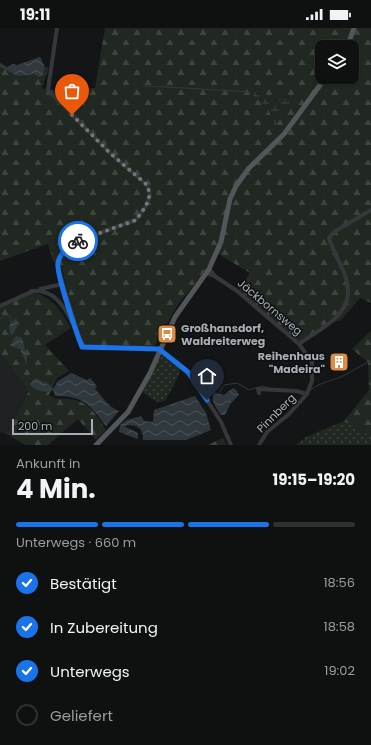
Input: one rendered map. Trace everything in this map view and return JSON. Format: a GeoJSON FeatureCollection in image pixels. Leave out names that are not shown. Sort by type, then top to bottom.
{"type":"FeatureCollection","features":[{"type":"Feature","properties":{"kind":"main road"},"geometry":{"type":"LineString","coordinates":[[350,40],[354,28]]}},
{"type":"Feature","properties":{"kind":"main road"},"geometry":{"type":"LineString","coordinates":[[96,445],[128,412],[150,373],[159,349],[182,305],[207,271],[221,242],[230,199],[236,186],[249,168],[284,134],[321,84]]}},
{"type":"Feature","properties":{"kind":"street"},"geometry":{"type":"LineString","coordinates":[[57,28],[48,90],[110,153],[147,185],[150,194],[146,206],[136,220],[80,240],[69,246],[62,253],[58,262],[77,333]]}},
{"type":"Feature","properties":{"kind":"street","name":"Jäckbornsweg"},"geometry":{"type":"LineString","coordinates":[[207,271],[237,291],[299,344],[339,316],[347,297],[346,281],[331,246],[329,238],[330,235],[371,210]]}},
{"type":"Feature","properties":{"kind":"street"},"geometry":{"type":"LineString","coordinates":[[0,306],[31,291],[63,284]]}},
{"type":"Feature","properties":{"kind":"street"},"geometry":{"type":"LineString","coordinates":[[31,291],[44,291],[54,295],[66,310],[83,348],[159,349],[178,363],[193,378],[221,422],[231,445]]}},
{"type":"Feature","properties":{"kind":"street","name":"Pinnberg"},"geometry":{"type":"LineString","coordinates":[[259,445],[268,432],[289,414],[307,394],[312,381],[313,369],[308,356],[299,344]]}},
{"type":"Feature","properties":{"kind":"street","name":"Pinnberg"},"geometry":{"type":"LineString","coordinates":[[259,393],[258,389],[274,389],[296,391],[307,394]]}},
{"type":"Feature","properties":{"kind":"shaded area"},"geometry":{"type":"Polygon","coordinates":[[[0,354],[29,391],[7,434],[0,432],[0,354]]]}},
{"type":"Feature","properties":{"kind":"green space"},"geometry":{"type":"Polygon","coordinates":[[[105,28],[371,28],[371,303],[360,298],[341,320],[323,326],[299,342],[239,290],[250,273],[215,252],[206,269],[177,306],[154,347],[83,346],[61,266],[53,261],[48,244],[0,261],[0,67],[17,76],[44,71],[45,67],[49,67],[42,88],[52,90],[95,88],[105,28]]]}},
{"type":"Feature","properties":{"kind":"green space"},"geometry":{"type":"Polygon","coordinates":[[[254,91],[277,102],[288,96],[295,98],[275,126],[267,106],[252,95],[254,91]]]}},
{"type":"Feature","properties":{"kind":"green space"},"geometry":{"type":"Polygon","coordinates":[[[31,291],[45,297],[55,305],[71,328],[45,345],[69,371],[57,378],[49,395],[57,399],[77,400],[92,410],[106,430],[96,440],[78,419],[48,445],[25,445],[7,434],[29,391],[0,354],[0,306],[31,291]]]}},
{"type":"Feature","properties":{"kind":"green space"},"geometry":{"type":"Polygon","coordinates":[[[371,331],[371,436],[344,421],[369,390],[368,362],[352,349],[371,331]]]}},
{"type":"Feature","properties":{"kind":"green space"},"geometry":{"type":"Polygon","coordinates":[[[160,354],[181,369],[165,401],[157,402],[142,392],[160,354]]]}},
{"type":"Feature","properties":{"kind":"green space"},"geometry":{"type":"Polygon","coordinates":[[[344,421],[371,436],[371,445],[296,445],[306,437],[344,421]]]}},
{"type":"Feature","properties":{"kind":"green space"},"geometry":{"type":"Polygon","coordinates":[[[223,438],[227,445],[207,445],[223,438]]]}},
{"type":"Feature","properties":{"kind":"water"},"geometry":{"type":"Polygon","coordinates":[[[40,57],[45,67],[43,75],[40,77],[34,74],[17,76],[0,67],[0,63],[7,67],[40,57]]]}},
{"type":"Feature","properties":{"kind":"water"},"geometry":{"type":"Polygon","coordinates":[[[16,319],[18,324],[14,333],[11,335],[9,327],[11,322],[16,319]]]}},
{"type":"Feature","properties":{"kind":"water"},"geometry":{"type":"Polygon","coordinates":[[[16,336],[22,338],[27,357],[27,365],[20,349],[10,346],[16,336]]]}},
{"type":"Feature","properties":{"kind":"water"},"geometry":{"type":"Polygon","coordinates":[[[71,373],[87,380],[90,378],[97,386],[95,389],[106,402],[119,411],[106,426],[91,407],[85,403],[73,397],[55,396],[53,390],[47,392],[41,391],[30,385],[35,378],[50,385],[53,389],[58,381],[71,373]]]}},
{"type":"Feature","properties":{"kind":"water"},"geometry":{"type":"Polygon","coordinates":[[[233,388],[239,395],[231,403],[225,415],[221,415],[213,402],[214,393],[224,395],[233,388]]]}},
{"type":"Feature","properties":{"kind":"water"},"geometry":{"type":"Polygon","coordinates":[[[195,396],[206,413],[211,430],[186,440],[143,440],[141,430],[132,425],[124,426],[138,433],[138,439],[119,432],[120,425],[127,420],[141,416],[144,421],[153,422],[154,410],[195,396]]]}},
{"type":"Feature","properties":{"kind":"waterway"},"geometry":{"type":"LineString","coordinates":[[143,86],[167,87]]}},
{"type":"Feature","properties":{"kind":"waterway"},"geometry":{"type":"LineString","coordinates":[[167,87],[250,92]]}},
{"type":"Feature","properties":{"kind":"waterway"},"geometry":{"type":"LineString","coordinates":[[0,319],[7,315],[10,316],[11,322]]}},
{"type":"Feature","properties":{"kind":"waterway"},"geometry":{"type":"LineString","coordinates":[[311,390],[322,383],[343,376],[371,361]]}},
{"type":"Feature","properties":{"kind":"waterway"},"geometry":{"type":"LineString","coordinates":[[219,393],[224,385],[237,383],[249,390],[262,386],[269,388]]}},
{"type":"Feature","properties":{"kind":"way so far"},"geometry":{"type":"LineString","coordinates":[[72,115],[110,153],[147,185],[150,194],[143,212],[136,220],[78,241]]}},
{"type":"Feature","properties":{"kind":"place","name":"Großhansdorf, Waldreiterweg"},"geometry":{"type":"Point","coordinates":[167,334]}},
{"type":"Feature","properties":{"kind":"place","name":"Reihenhaus \"Madeira\""},"geometry":{"type":"Point","coordinates":[339,362]}},
{"type":"Feature","properties":{"kind":"route"},"geometry":{"type":"LineString","coordinates":[[78,241],[69,246],[62,253],[58,262],[58,267],[82,347],[159,349],[188,372],[207,400]]}}]}
